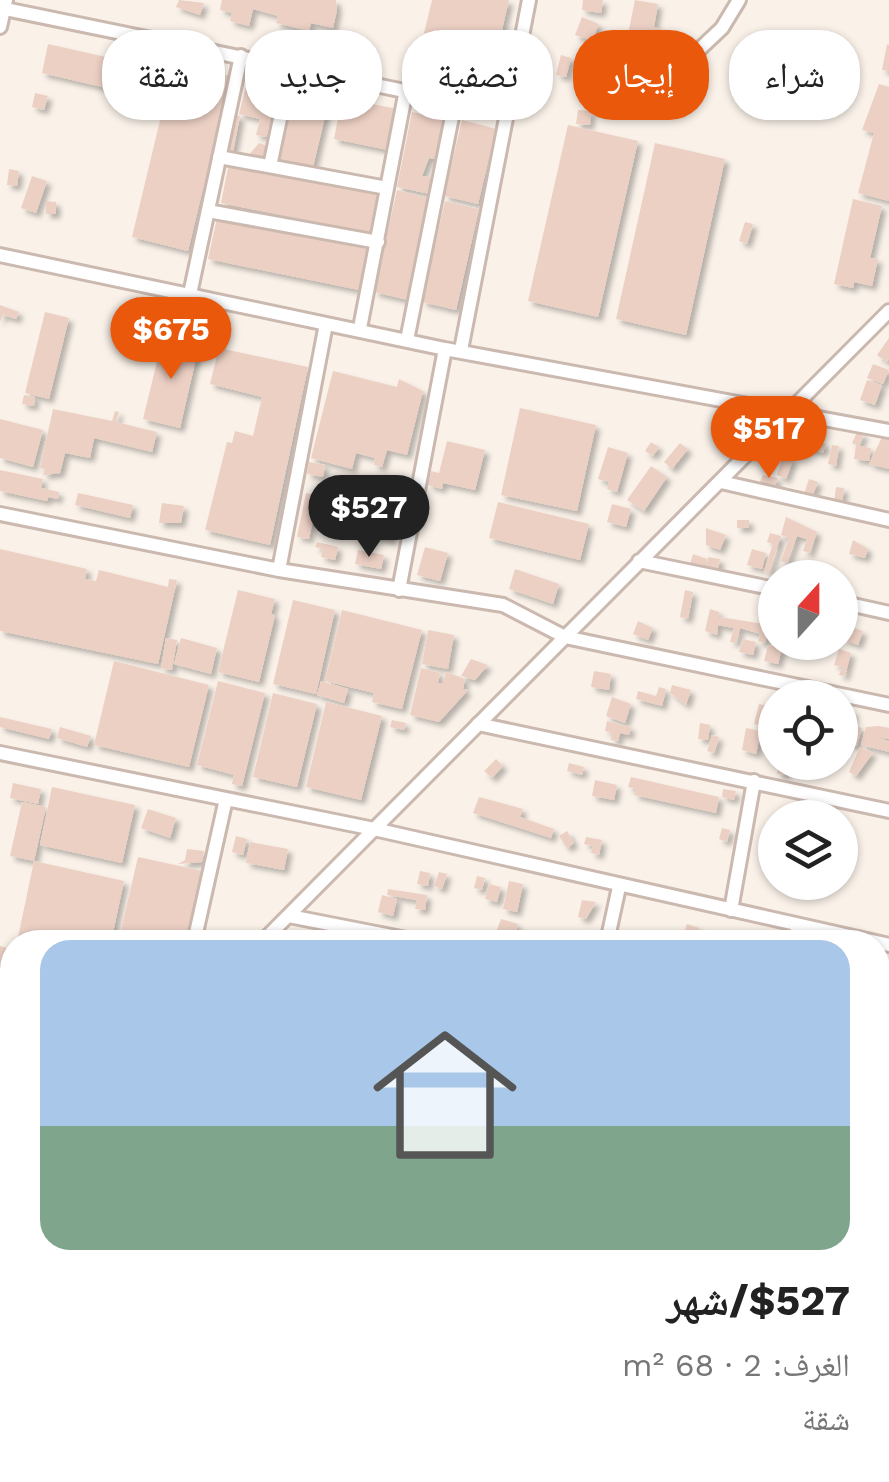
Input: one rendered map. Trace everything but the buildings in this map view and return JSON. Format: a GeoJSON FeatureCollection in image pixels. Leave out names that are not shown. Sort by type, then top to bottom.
{"type":"FeatureCollection","features":[{"type":"Feature","properties":{"kind":"street"},"geometry":{"type":"LineString","coordinates":[[523,30],[529,0]]}},
{"type":"Feature","properties":{"kind":"street"},"geometry":{"type":"LineString","coordinates":[[709,40],[722,28],[738,0]]}},
{"type":"Feature","properties":{"kind":"street"},"geometry":{"type":"LineString","coordinates":[[0,27],[3,6],[245,57]]}},
{"type":"Feature","properties":{"kind":"street"},"geometry":{"type":"LineString","coordinates":[[190,294],[240,56]]}},
{"type":"Feature","properties":{"kind":"street"},"geometry":{"type":"LineString","coordinates":[[360,328],[402,111]]}},
{"type":"Feature","properties":{"kind":"street"},"geometry":{"type":"LineString","coordinates":[[270,166],[280,120]]}},
{"type":"Feature","properties":{"kind":"street"},"geometry":{"type":"LineString","coordinates":[[407,340],[450,120]]}},
{"type":"Feature","properties":{"kind":"street"},"geometry":{"type":"LineString","coordinates":[[461,350],[505,120]]}},
{"type":"Feature","properties":{"kind":"street"},"geometry":{"type":"LineString","coordinates":[[219,157],[387,188]]}},
{"type":"Feature","properties":{"kind":"street"},"geometry":{"type":"LineString","coordinates":[[208,211],[378,242]]}},
{"type":"Feature","properties":{"kind":"street"},"geometry":{"type":"LineString","coordinates":[[0,254],[445,349],[790,409],[889,431]]}},
{"type":"Feature","properties":{"kind":"street"},"geometry":{"type":"LineString","coordinates":[[274,930],[790,409],[882,328],[889,311]]}},
{"type":"Feature","properties":{"kind":"street"},"geometry":{"type":"LineString","coordinates":[[279,570],[326,324]]}},
{"type":"Feature","properties":{"kind":"street"},"geometry":{"type":"LineString","coordinates":[[399,590],[445,349]]}},
{"type":"Feature","properties":{"kind":"street"},"geometry":{"type":"LineString","coordinates":[[721,482],[889,520]]}},
{"type":"Feature","properties":{"kind":"street"},"geometry":{"type":"LineString","coordinates":[[0,514],[279,570],[504,605],[565,637],[889,704]]}},
{"type":"Feature","properties":{"kind":"street"},"geometry":{"type":"LineString","coordinates":[[639,561],[758,586]]}},
{"type":"Feature","properties":{"kind":"street"},"geometry":{"type":"LineString","coordinates":[[858,606],[889,613]]}},
{"type":"Feature","properties":{"kind":"street"},"geometry":{"type":"LineString","coordinates":[[478,724],[888,808]]}},
{"type":"Feature","properties":{"kind":"street"},"geometry":{"type":"LineString","coordinates":[[0,753],[374,828],[619,887],[822,930]]}},
{"type":"Feature","properties":{"kind":"street"},"geometry":{"type":"LineString","coordinates":[[731,910],[754,781]]}},
{"type":"Feature","properties":{"kind":"street"},"geometry":{"type":"LineString","coordinates":[[197,930],[226,799]]}},
{"type":"Feature","properties":{"kind":"street"},"geometry":{"type":"LineString","coordinates":[[610,930],[619,887]]}},
{"type":"Feature","properties":{"kind":"street"},"geometry":{"type":"LineString","coordinates":[[289,916],[361,930]]}},
{"type":"Feature","properties":{"kind":"street"},"geometry":{"type":"LineString","coordinates":[[797,930],[798,925]]}}]}
